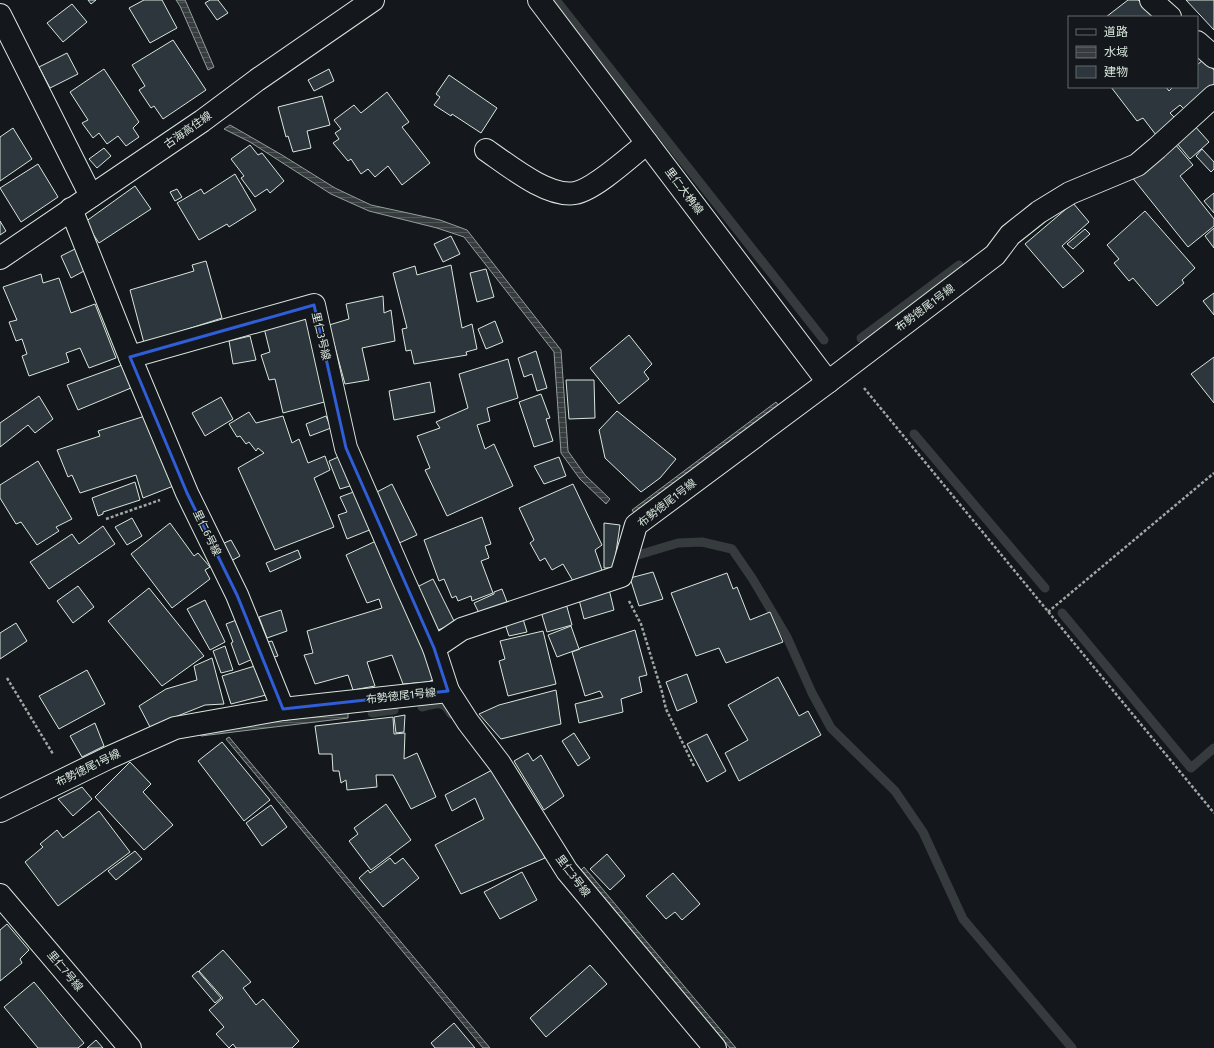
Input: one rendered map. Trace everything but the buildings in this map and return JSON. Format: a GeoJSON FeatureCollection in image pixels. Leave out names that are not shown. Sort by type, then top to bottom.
{"type":"FeatureCollection","features":[{"type":"Feature","properties":{"kind":"street","name":"古海高住線"},"geometry":{"type":"LineString","coordinates":[[0,258],[202,121],[257,80],[373,0]]}},
{"type":"Feature","properties":{"kind":"street","name":"里仁大桷線"},"geometry":{"type":"LineString","coordinates":[[539,0],[828,382]]}},
{"type":"Feature","properties":{"kind":"street"},"geometry":{"type":"LineString","coordinates":[[1151,0],[1169,16]]}},
{"type":"Feature","properties":{"kind":"street"},"geometry":{"type":"LineString","coordinates":[[0,15],[91,196]]}},
{"type":"Feature","properties":{"kind":"street"},"geometry":{"type":"LineString","coordinates":[[1198,43],[1214,57]]}},
{"type":"Feature","properties":{"kind":"street","name":"布勢徳尾1号線"},"geometry":{"type":"LineString","coordinates":[[616,578],[621,576],[636,525],[995,256],[1010,235],[1039,212],[1070,193],[1137,165],[1158,148],[1214,96]]}},
{"type":"Feature","properties":{"kind":"street"},"geometry":{"type":"LineString","coordinates":[[486,150],[549,190],[563,194],[570,194],[594,185],[647,143]]}},
{"type":"Feature","properties":{"kind":"street"},"geometry":{"type":"LineString","coordinates":[[71,209],[130,357]]}},
{"type":"Feature","properties":{"kind":"street","name":"里仁3号線"},"geometry":{"type":"LineString","coordinates":[[130,357],[314,306],[346,448],[434,648]]}},
{"type":"Feature","properties":{"kind":"street","name":"里仁6号線"},"geometry":{"type":"LineString","coordinates":[[130,357],[187,491],[237,595],[283,709]]}},
{"type":"Feature","properties":{"kind":"street"},"geometry":{"type":"LineString","coordinates":[[434,648],[462,629],[616,578]]}},
{"type":"Feature","properties":{"kind":"street","name":"布勢徳尾1号線"},"geometry":{"type":"LineString","coordinates":[[0,811],[108,758],[175,728],[283,709],[448,691],[434,648]]}},
{"type":"Feature","properties":{"kind":"street","name":"里仁3号線"},"geometry":{"type":"LineString","coordinates":[[448,691],[468,722],[500,764],[567,871],[715,1048]]}},
{"type":"Feature","properties":{"kind":"street","name":"里仁7号線"},"geometry":{"type":"LineString","coordinates":[[0,895],[130,1048]]}},
{"type":"Feature","properties":{"kind":"path"},"geometry":{"type":"LineString","coordinates":[[848,367],[1214,813]]}},
{"type":"Feature","properties":{"kind":"path"},"geometry":{"type":"LineString","coordinates":[[1048,612],[1214,474]]}},
{"type":"Feature","properties":{"kind":"path"},"geometry":{"type":"LineString","coordinates":[[106,519],[187,491]]}},
{"type":"Feature","properties":{"kind":"path"},"geometry":{"type":"LineString","coordinates":[[616,578],[641,624],[666,709],[694,766]]}},
{"type":"Feature","properties":{"kind":"path"},"geometry":{"type":"LineString","coordinates":[[6,678],[67,778]]}},
{"type":"Feature","properties":{"kind":"highlighted area"},"geometry":{"type":"Polygon","coordinates":[[[314,305],[346,448],[434,648],[448,691],[283,709],[237,595],[187,493],[130,357],[314,305]]]}},
{"type":"Feature","properties":{"kind":"water"},"geometry":{"type":"Polygon","coordinates":[[[176,0],[185,0],[214,67],[208,70],[176,0]]]}},
{"type":"Feature","properties":{"kind":"water"},"geometry":{"type":"Polygon","coordinates":[[[230,125],[335,188],[371,205],[440,220],[467,230],[561,350],[568,451],[585,475],[610,499],[606,504],[580,479],[561,453],[554,352],[464,237],[437,228],[369,211],[331,194],[250,142],[224,129],[230,125]]]}},
{"type":"Feature","properties":{"kind":"water"},"geometry":{"type":"Polygon","coordinates":[[[776,402],[779,406],[637,517],[632,510],[776,402]]]}},
{"type":"Feature","properties":{"kind":"water"},"geometry":{"type":"Polygon","coordinates":[[[348,713],[348,718],[201,736],[199,731],[260,723],[348,713]]]}},
{"type":"Feature","properties":{"kind":"water"},"geometry":{"type":"Polygon","coordinates":[[[229,737],[490,1048],[483,1048],[226,739],[229,737]]]}},
{"type":"Feature","properties":{"kind":"water"},"geometry":{"type":"Polygon","coordinates":[[[584,867],[736,1048],[730,1048],[581,870],[584,867]]]}},
{"type":"Feature","properties":{"kind":"waterway"},"geometry":{"type":"LineString","coordinates":[[556,0],[824,340]]}},
{"type":"Feature","properties":{"kind":"waterway"},"geometry":{"type":"LineString","coordinates":[[861,338],[959,265]]}},
{"type":"Feature","properties":{"kind":"waterway"},"geometry":{"type":"LineString","coordinates":[[914,434],[1045,588]]}},
{"type":"Feature","properties":{"kind":"waterway"},"geometry":{"type":"LineString","coordinates":[[638,555],[678,543],[702,542],[732,549],[752,578],[787,637],[812,693],[831,728],[895,791],[923,832],[963,919],[1072,1048]]}},
{"type":"Feature","properties":{"kind":"waterway"},"geometry":{"type":"LineString","coordinates":[[1062,613],[1191,768],[1214,748]]}},
{"type":"Feature","properties":{"kind":"waterway"},"geometry":{"type":"LineString","coordinates":[[422,707],[442,704],[451,714]]}},
{"type":"Feature","properties":{"kind":"waterway"},"geometry":{"type":"LineString","coordinates":[[372,713],[394,710]]}}]}
